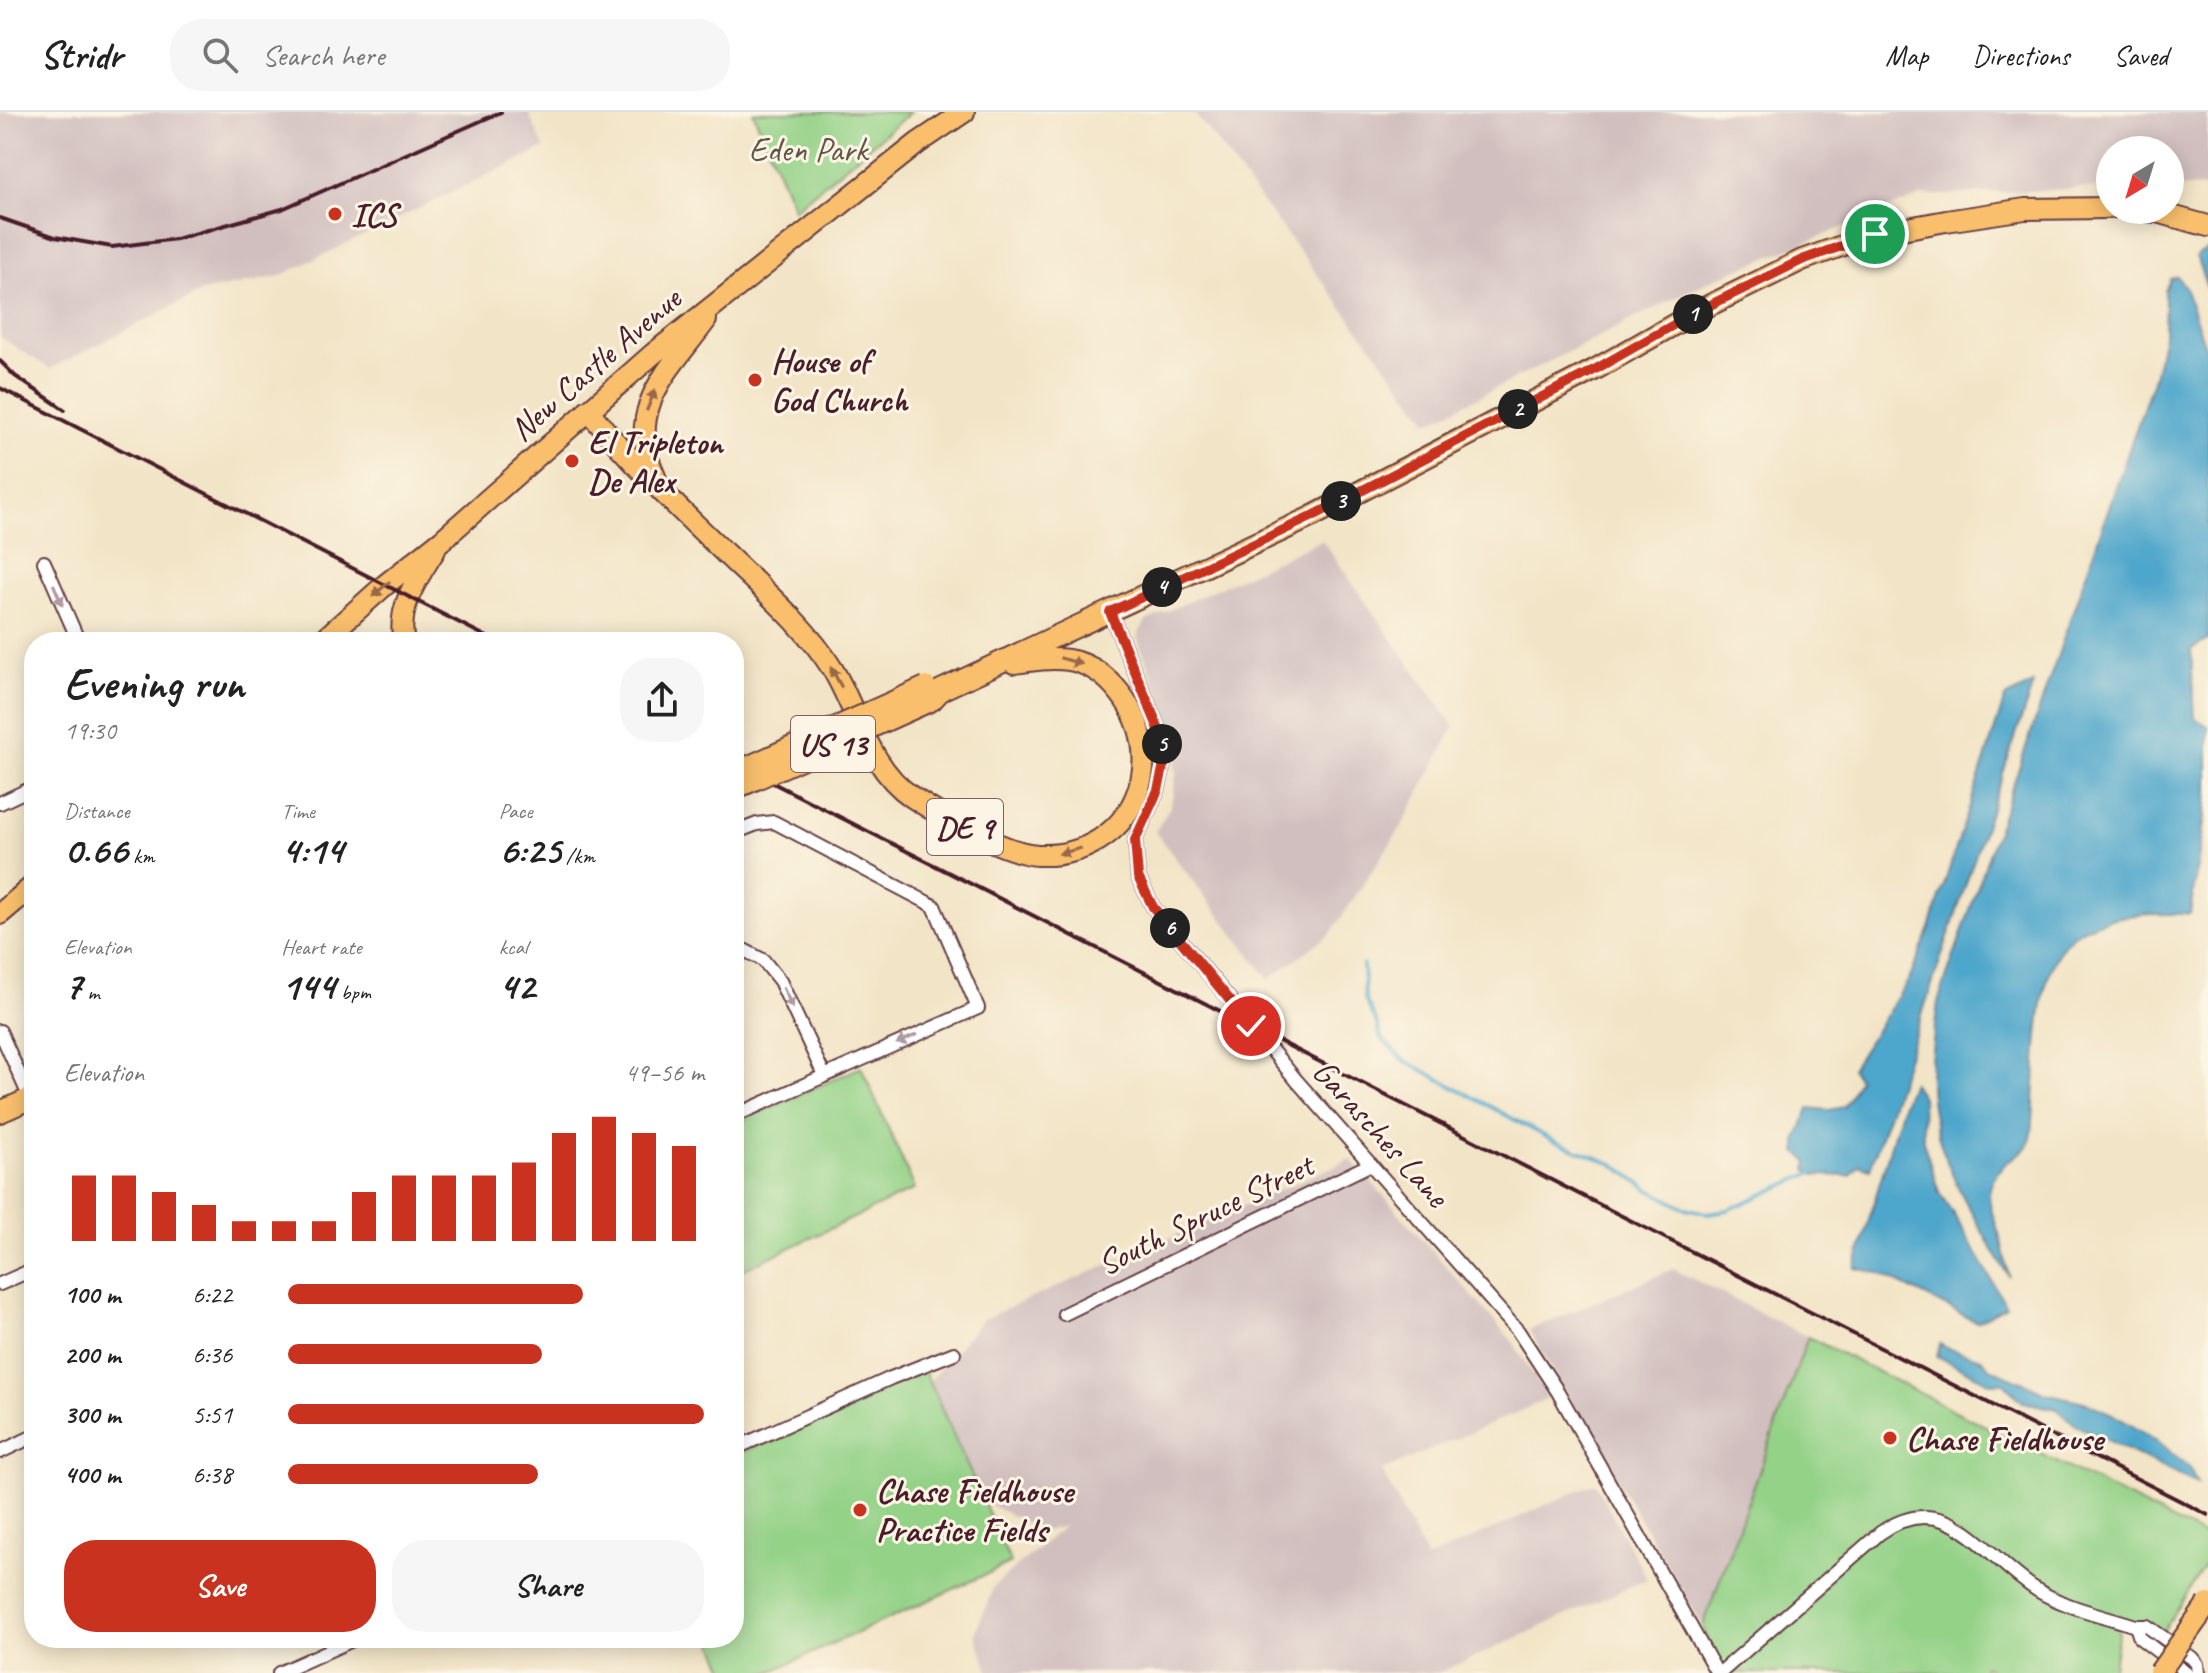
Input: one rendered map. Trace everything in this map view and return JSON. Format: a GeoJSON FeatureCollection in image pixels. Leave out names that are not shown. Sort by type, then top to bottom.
{"type":"FeatureCollection","features":[{"type":"Feature","properties":{"kind":"main road","name":"New Castle Avenue"},"geometry":{"type":"LineString","coordinates":[[918,143],[941,112]]}},
{"type":"Feature","properties":{"kind":"main road","name":"New Castle Avenue"},"geometry":{"type":"LineString","coordinates":[[332,632],[725,295],[918,143],[964,112]]}},
{"type":"Feature","properties":{"kind":"main road","name":"US 13"},"geometry":{"type":"LineString","coordinates":[[744,769],[994,665],[1311,517],[1594,370],[1698,311],[1802,260],[1875,234],[1946,221],[2025,209],[2096,208]]}},
{"type":"Feature","properties":{"kind":"main road"},"geometry":{"type":"LineString","coordinates":[[2184,219],[2208,226]]}},
{"type":"Feature","properties":{"kind":"main road","name":"DE 9"},"geometry":{"type":"LineString","coordinates":[[725,295],[665,374],[646,410],[646,452],[655,478],[668,499],[799,625],[834,672],[878,761],[906,793],[1015,851],[1053,855],[1094,843],[1124,817],[1142,783],[1143,741],[1129,704],[1101,674],[1071,660],[1057,657],[994,665]]}},
{"type":"Feature","properties":{"kind":"main road"},"geometry":{"type":"LineString","coordinates":[[588,410],[668,499]]}},
{"type":"Feature","properties":{"kind":"main road"},"geometry":{"type":"LineString","coordinates":[[404,632],[403,614],[408,597],[442,540]]}},
{"type":"Feature","properties":{"kind":"main road","name":"US 13"},"geometry":{"type":"LineString","coordinates":[[744,784],[933,692]]}},
{"type":"Feature","properties":{"kind":"main road"},"geometry":{"type":"LineString","coordinates":[[0,914],[24,894]]}},
{"type":"Feature","properties":{"kind":"main road"},"geometry":{"type":"LineString","coordinates":[[0,1112],[24,1104]]}},
{"type":"Feature","properties":{"kind":"main road"},"geometry":{"type":"LineString","coordinates":[[2159,1673],[2208,1604]]}},
{"type":"Feature","properties":{"kind":"street"},"geometry":{"type":"LineString","coordinates":[[44,562],[75,632]]}},
{"type":"Feature","properties":{"kind":"street","name":"Garasches Lane"},"geometry":{"type":"LineString","coordinates":[[1110,612],[1161,734],[1164,764],[1158,790],[1135,840],[1138,877],[1153,907],[1297,1081],[1472,1277],[1537,1357],[1719,1673]]}},
{"type":"Feature","properties":{"kind":"street"},"geometry":{"type":"LineString","coordinates":[[0,803],[24,792]]}},
{"type":"Feature","properties":{"kind":"street"},"geometry":{"type":"LineString","coordinates":[[744,829],[774,822],[934,906],[978,1008],[744,1111]]}},
{"type":"Feature","properties":{"kind":"street"},"geometry":{"type":"LineString","coordinates":[[744,950],[763,960],[780,981],[824,1075]]}},
{"type":"Feature","properties":{"kind":"street"},"geometry":{"type":"LineString","coordinates":[[0,1031],[24,1082]]}},
{"type":"Feature","properties":{"kind":"street","name":"South Spruce Street"},"geometry":{"type":"LineString","coordinates":[[1064,1314],[1371,1164]]}},
{"type":"Feature","properties":{"kind":"street"},"geometry":{"type":"LineString","coordinates":[[0,1284],[24,1273]]}},
{"type":"Feature","properties":{"kind":"street"},"geometry":{"type":"LineString","coordinates":[[744,1444],[954,1353]]}},
{"type":"Feature","properties":{"kind":"street"},"geometry":{"type":"LineString","coordinates":[[0,1452],[24,1441]]}},
{"type":"Feature","properties":{"kind":"street"},"geometry":{"type":"LineString","coordinates":[[1719,1673],[1880,1533],[1898,1520],[1920,1515],[1940,1518],[1960,1527],[2018,1576],[2054,1600],[2136,1626],[2147,1626],[2197,1664],[2198,1673]]}},
{"type":"Feature","properties":{"kind":"street"},"geometry":{"type":"LineString","coordinates":[[2136,1626],[2140,1638],[2186,1673]]}},
{"type":"Feature","properties":{"kind":"street"},"geometry":{"type":"LineString","coordinates":[[279,1673],[335,1648]]}},
{"type":"Feature","properties":{"kind":"shaded area"},"geometry":{"type":"Polygon","coordinates":[[[0,112],[528,112],[544,148],[280,276],[201,292],[50,369],[0,337],[0,112]]]}},
{"type":"Feature","properties":{"kind":"shaded area"},"geometry":{"type":"Polygon","coordinates":[[[1194,112],[2208,112],[2208,188],[2184,187],[2184,136],[2096,136],[2096,188],[1921,196],[1709,281],[1429,422],[1194,112]]]}},
{"type":"Feature","properties":{"kind":"shaded area"},"geometry":{"type":"Polygon","coordinates":[[[1322,540],[1454,727],[1402,826],[1330,934],[1269,979],[1155,832],[1171,805],[1176,776],[1173,730],[1137,637],[1146,621],[1322,540]]]}},
{"type":"Feature","properties":{"kind":"shaded area"},"geometry":{"type":"Polygon","coordinates":[[[1351,1159],[1513,1342],[1548,1399],[1382,1471],[1427,1559],[1595,1483],[1647,1579],[1439,1673],[990,1673],[975,1634],[994,1586],[1064,1526],[1044,1531],[943,1483],[908,1406],[983,1319],[1351,1159]]]}},
{"type":"Feature","properties":{"kind":"shaded area"},"geometry":{"type":"Polygon","coordinates":[[[1673,1269],[1808,1337],[1703,1626],[1529,1330],[1673,1269]]]}},
{"type":"Feature","properties":{"kind":"green space","name":"Eden Park"},"geometry":{"type":"Polygon","coordinates":[[[753,112],[911,112],[794,209],[753,112]]]}},
{"type":"Feature","properties":{"kind":"green space"},"geometry":{"type":"Polygon","coordinates":[[[861,1067],[915,1189],[744,1269],[744,1120],[861,1067]]]}},
{"type":"Feature","properties":{"kind":"green space","name":"Chase Fieldhouse"},"geometry":{"type":"Polygon","coordinates":[[[1808,1337],[2208,1538],[2208,1560],[2161,1635],[2120,1621],[2112,1673],[1995,1673],[1985,1666],[1980,1673],[1718,1673],[1703,1626],[1808,1337]]]}},
{"type":"Feature","properties":{"kind":"green space","name":"Chase Fieldhouse Practice Fields"},"geometry":{"type":"Polygon","coordinates":[[[924,1370],[1011,1563],[768,1673],[727,1673],[716,1648],[744,1648],[744,1451],[924,1370]]]}},
{"type":"Feature","properties":{"kind":"water"},"geometry":{"type":"Polygon","coordinates":[[[2208,249],[2208,291],[2196,256],[2208,249]]]}},
{"type":"Feature","properties":{"kind":"water"},"geometry":{"type":"Polygon","coordinates":[[[2177,277],[2185,287],[2208,356],[2208,640],[2191,649],[2195,718],[2208,726],[2208,794],[2190,914],[2129,916],[2099,922],[2073,936],[2059,952],[2043,999],[2031,1139],[1996,1174],[1989,1193],[2009,1277],[1957,1184],[1938,1135],[1930,1082],[1938,1002],[2153,380],[2164,336],[2165,291],[2170,279],[2177,277]]]}},
{"type":"Feature","properties":{"kind":"water"},"geometry":{"type":"Polygon","coordinates":[[[2033,684],[1870,1169],[1859,1165],[1850,1176],[1815,1175],[1807,1169],[1808,1161],[1797,1152],[1797,1140],[1809,1108],[1829,1110],[1844,1107],[1859,1079],[1851,1069],[1910,978],[1930,928],[2005,698],[2033,684]]]}},
{"type":"Feature","properties":{"kind":"water"},"geometry":{"type":"Polygon","coordinates":[[[1912,1082],[1922,1097],[1923,1141],[1939,1192],[2006,1306],[1977,1322],[1879,1273],[1855,1268],[1903,1103],[1912,1082]]]}},
{"type":"Feature","properties":{"kind":"water"},"geometry":{"type":"Polygon","coordinates":[[[1940,1344],[1982,1359],[1990,1368],[2046,1393],[2088,1403],[2112,1414],[2153,1438],[2190,1468],[2197,1484],[2077,1426],[2057,1409],[2023,1402],[2004,1383],[1991,1383],[1937,1356],[1940,1344]]]}},
{"type":"Feature","properties":{"kind":"waterway"},"geometry":{"type":"LineString","coordinates":[[1363,965],[1365,999],[1381,1038],[1402,1059],[1554,1141],[1613,1164],[1650,1190],[1682,1207],[1707,1213],[1728,1210],[1812,1173]]}},
{"type":"Feature","properties":{"kind":"railway"},"geometry":{"type":"LineString","coordinates":[[0,218],[55,237],[112,247],[176,239],[282,209],[501,112]]}},
{"type":"Feature","properties":{"kind":"railway"},"geometry":{"type":"LineString","coordinates":[[0,361],[15,376],[65,410]]}},
{"type":"Feature","properties":{"kind":"railway"},"geometry":{"type":"LineString","coordinates":[[0,388],[477,632]]}},
{"type":"Feature","properties":{"kind":"railway"},"geometry":{"type":"LineString","coordinates":[[744,768],[2208,1515]]}},
{"type":"Feature","properties":{"kind":"place","name":"ICS"},"geometry":{"type":"Point","coordinates":[335,214]}},
{"type":"Feature","properties":{"kind":"place","name":"House of God Church"},"geometry":{"type":"Point","coordinates":[755,380]}},
{"type":"Feature","properties":{"kind":"place","name":"El Tripleton De Alex"},"geometry":{"type":"Point","coordinates":[572,461]}},
{"type":"Feature","properties":{"kind":"place","name":"Chase Fieldhouse"},"geometry":{"type":"Point","coordinates":[1890,1438]}},
{"type":"Feature","properties":{"kind":"place","name":"Chase Fieldhouse Practice Fields"},"geometry":{"type":"Point","coordinates":[860,1510]}},
{"type":"Feature","properties":{"kind":"route"},"geometry":{"type":"LineString","coordinates":[[1251,1026],[1153,907],[1138,877],[1135,840],[1158,790],[1164,764],[1161,734],[1110,612],[1311,517],[1594,370],[1698,311],[1802,260],[1875,234]]}}]}
